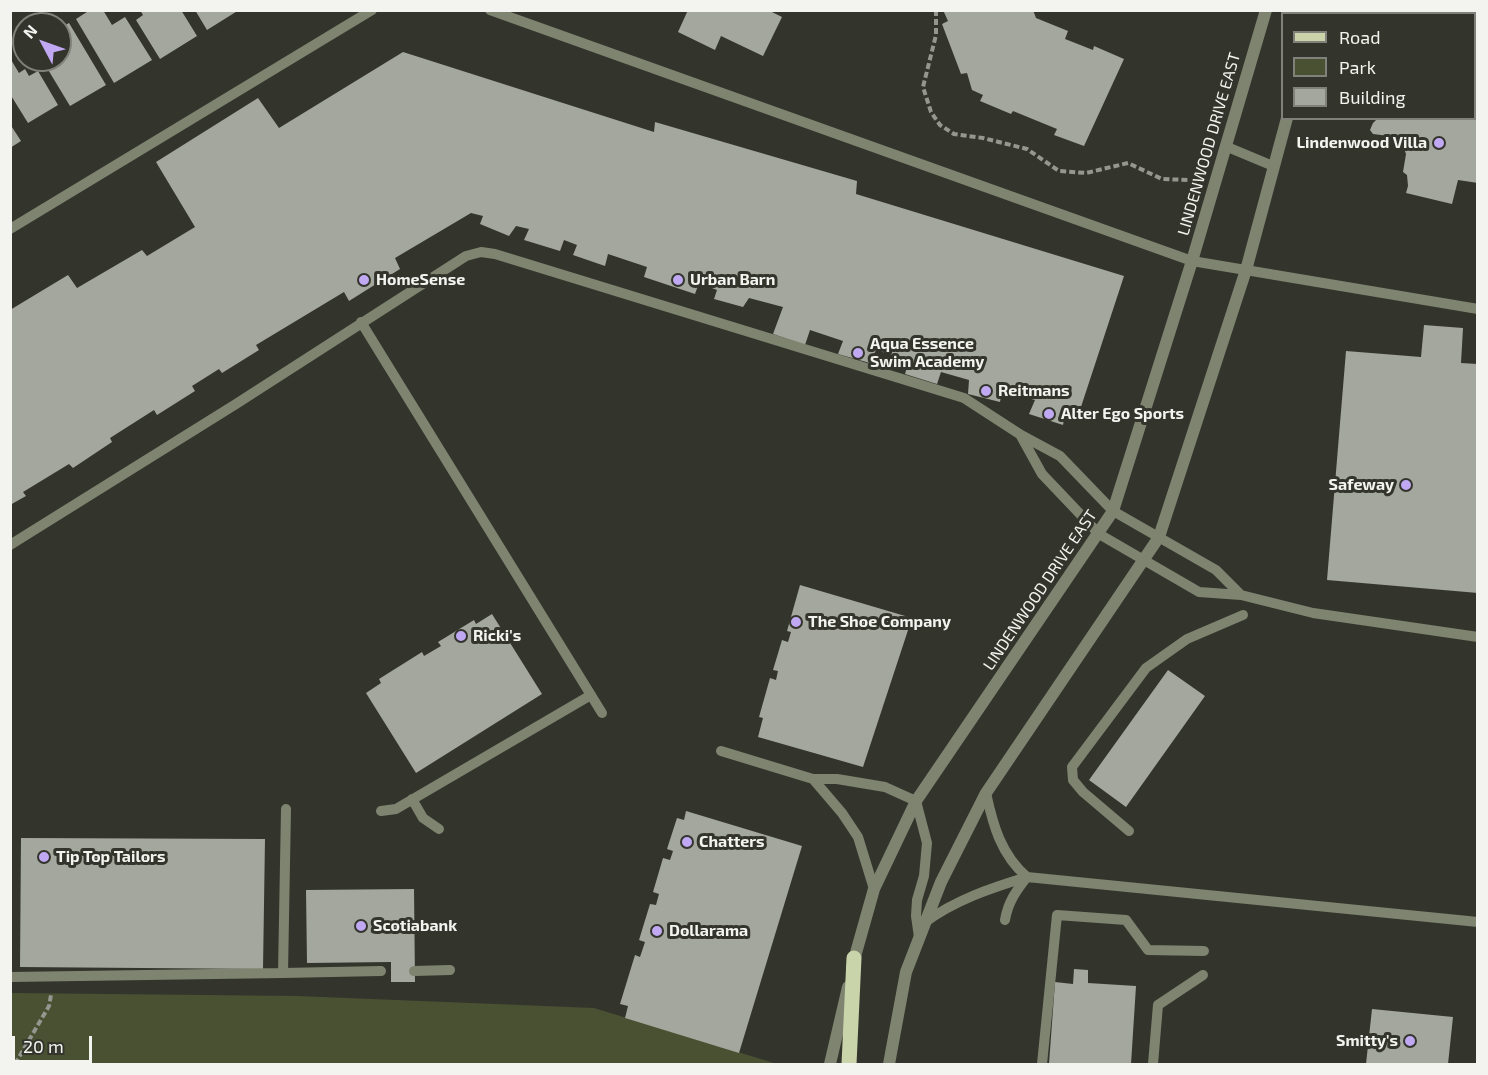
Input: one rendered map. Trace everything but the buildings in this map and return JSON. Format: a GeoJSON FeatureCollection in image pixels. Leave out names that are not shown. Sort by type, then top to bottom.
{"type":"FeatureCollection","features":[{"type":"Feature","properties":{"kind":"main road"},"geometry":{"type":"LineString","coordinates":[[849,1065],[854,958]]}},
{"type":"Feature","properties":{"kind":"street","name":"LINDENWOOD DRIVE EAST"},"geometry":{"type":"LineString","coordinates":[[830,1065],[854,958],[874,889],[916,801],[1113,511],[1192,261],[1266,10]]}},
{"type":"Feature","properties":{"kind":"street"},"geometry":{"type":"LineString","coordinates":[[889,1065],[906,972],[942,882],[986,793],[1159,537],[1246,270],[1286,120]]}},
{"type":"Feature","properties":{"kind":"lane"},"geometry":{"type":"LineString","coordinates":[[10,229],[372,10]]}},
{"type":"Feature","properties":{"kind":"lane"},"geometry":{"type":"LineString","coordinates":[[490,10],[1192,261],[1478,309]]}},
{"type":"Feature","properties":{"kind":"lane"},"geometry":{"type":"LineString","coordinates":[[1225,146],[1273,166]]}},
{"type":"Feature","properties":{"kind":"lane"},"geometry":{"type":"LineString","coordinates":[[10,545],[236,404],[466,256],[481,252],[495,254],[964,398],[1021,435],[1060,456],[1113,511],[1216,570],[1241,596]]}},
{"type":"Feature","properties":{"kind":"lane"},"geometry":{"type":"LineString","coordinates":[[362,322],[602,712]]}},
{"type":"Feature","properties":{"kind":"lane"},"geometry":{"type":"LineString","coordinates":[[1021,435],[1042,474],[1099,534],[1199,592],[1241,596],[1312,613],[1478,637]]}},
{"type":"Feature","properties":{"kind":"lane"},"geometry":{"type":"LineString","coordinates":[[1129,831],[1083,792],[1073,780],[1072,767],[1146,668],[1188,639],[1244,615]]}},
{"type":"Feature","properties":{"kind":"lane"},"geometry":{"type":"LineString","coordinates":[[381,811],[396,809],[591,695]]}},
{"type":"Feature","properties":{"kind":"lane"},"geometry":{"type":"LineString","coordinates":[[721,751],[813,779],[837,779],[875,784],[900,792],[916,801],[927,843],[927,859],[917,900],[916,916],[919,937]]}},
{"type":"Feature","properties":{"kind":"lane"},"geometry":{"type":"LineString","coordinates":[[813,779],[842,813],[858,837],[874,889]]}},
{"type":"Feature","properties":{"kind":"lane"},"geometry":{"type":"LineString","coordinates":[[986,793],[992,822],[1001,845],[1027,877]]}},
{"type":"Feature","properties":{"kind":"lane"},"geometry":{"type":"LineString","coordinates":[[412,800],[423,818],[439,829]]}},
{"type":"Feature","properties":{"kind":"lane"},"geometry":{"type":"LineString","coordinates":[[283,973],[286,808]]}},
{"type":"Feature","properties":{"kind":"lane"},"geometry":{"type":"LineString","coordinates":[[1005,920],[1013,894],[1027,877]]}},
{"type":"Feature","properties":{"kind":"lane"},"geometry":{"type":"LineString","coordinates":[[924,923],[944,909],[995,887],[1027,877],[1478,922]]}},
{"type":"Feature","properties":{"kind":"lane"},"geometry":{"type":"LineString","coordinates":[[1042,1065],[1057,915],[1126,920],[1148,950],[1204,951]]}},
{"type":"Feature","properties":{"kind":"lane"},"geometry":{"type":"LineString","coordinates":[[414,971],[450,970]]}},
{"type":"Feature","properties":{"kind":"lane"},"geometry":{"type":"LineString","coordinates":[[10,977],[381,971]]}},
{"type":"Feature","properties":{"kind":"lane"},"geometry":{"type":"LineString","coordinates":[[1153,1065],[1158,1005],[1203,975]]}},
{"type":"Feature","properties":{"kind":"path"},"geometry":{"type":"LineString","coordinates":[[936,10],[936,36],[923,87],[931,112],[940,125],[954,134],[984,138],[1027,149],[1059,171],[1086,173],[1128,163],[1162,179],[1189,180]]}},
{"type":"Feature","properties":{"kind":"path"},"geometry":{"type":"LineString","coordinates":[[15,1065],[49,1006],[54,976]]}},
{"type":"Feature","properties":{"kind":"green space"},"geometry":{"type":"Polygon","coordinates":[[[11,993],[297,996],[594,1008],[777,1064],[11,1064],[11,993]]]}},
{"type":"Feature","properties":{"kind":"place","name":"Lindenwood Villa"},"geometry":{"type":"Point","coordinates":[1439,143]}},
{"type":"Feature","properties":{"kind":"place","name":"HomeSense"},"geometry":{"type":"Point","coordinates":[364,280]}},
{"type":"Feature","properties":{"kind":"place","name":"Urban Barn"},"geometry":{"type":"Point","coordinates":[678,280]}},
{"type":"Feature","properties":{"kind":"place","name":"Aqua Essence Swim Academy"},"geometry":{"type":"Point","coordinates":[858,353]}},
{"type":"Feature","properties":{"kind":"place","name":"Reitmans"},"geometry":{"type":"Point","coordinates":[986,391]}},
{"type":"Feature","properties":{"kind":"place","name":"Alter Ego Sports"},"geometry":{"type":"Point","coordinates":[1049,414]}},
{"type":"Feature","properties":{"kind":"place","name":"Safeway"},"geometry":{"type":"Point","coordinates":[1406,485]}},
{"type":"Feature","properties":{"kind":"place","name":"The Shoe Company"},"geometry":{"type":"Point","coordinates":[796,622]}},
{"type":"Feature","properties":{"kind":"place","name":"Ricki's"},"geometry":{"type":"Point","coordinates":[461,636]}},
{"type":"Feature","properties":{"kind":"place","name":"Chatters"},"geometry":{"type":"Point","coordinates":[687,842]}},
{"type":"Feature","properties":{"kind":"place","name":"Tip Top Tailors"},"geometry":{"type":"Point","coordinates":[44,857]}},
{"type":"Feature","properties":{"kind":"place","name":"Scotiabank"},"geometry":{"type":"Point","coordinates":[361,926]}},
{"type":"Feature","properties":{"kind":"place","name":"Dollarama"},"geometry":{"type":"Point","coordinates":[657,931]}},
{"type":"Feature","properties":{"kind":"place","name":"Smitty's"},"geometry":{"type":"Point","coordinates":[1410,1041]}}]}
